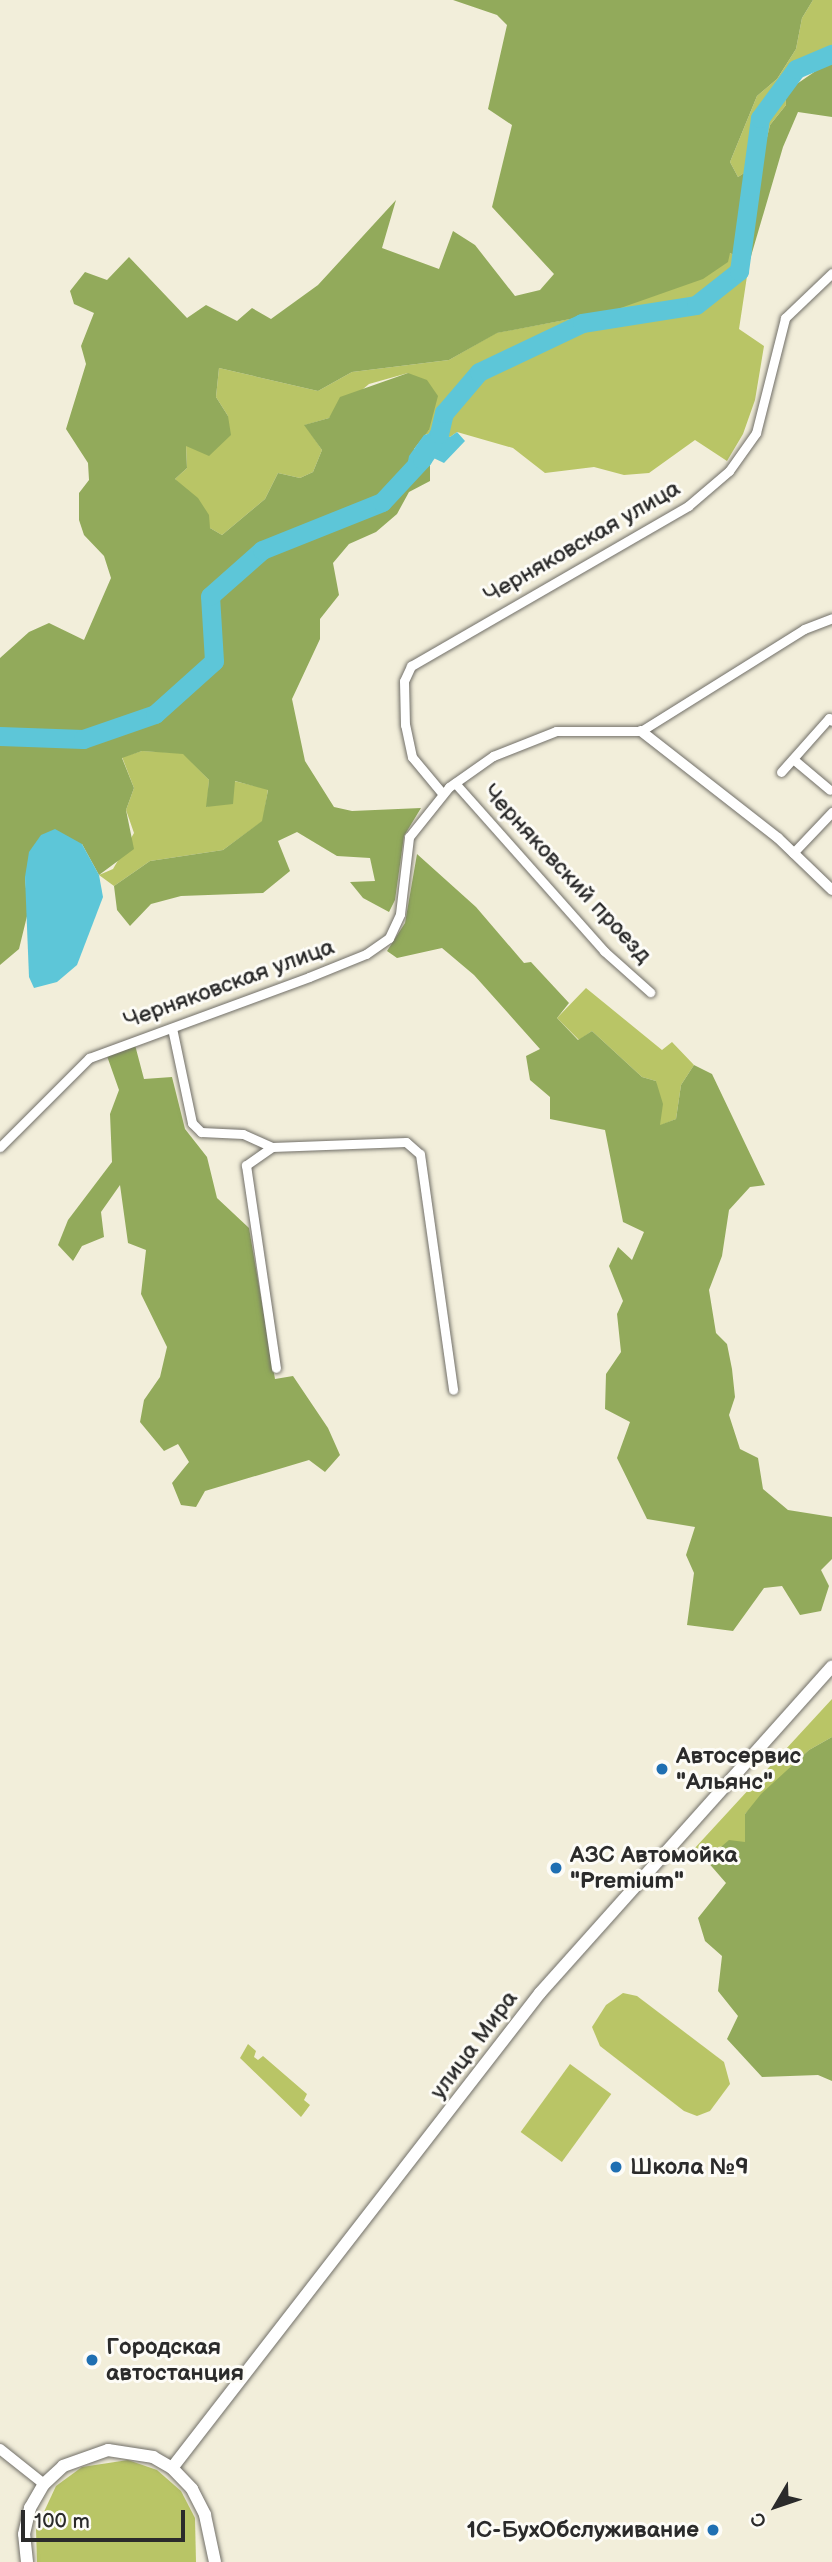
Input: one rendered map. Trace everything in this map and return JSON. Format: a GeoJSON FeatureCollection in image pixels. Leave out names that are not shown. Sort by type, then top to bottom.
{"type":"FeatureCollection","features":[{"type":"Feature","properties":{"kind":"main road","name":"улица Мира"},"geometry":{"type":"LineString","coordinates":[[172,2468],[540,1993],[832,1666]]}},
{"type":"Feature","properties":{"kind":"main road"},"geometry":{"type":"LineString","coordinates":[[27,2562],[24,2534],[30,2508],[44,2484],[63,2466],[108,2450],[153,2457],[172,2468],[192,2489],[205,2515],[215,2562]]}},
{"type":"Feature","properties":{"kind":"main road"},"geometry":{"type":"LineString","coordinates":[[206,2562],[209,2543]]}},
{"type":"Feature","properties":{"kind":"street","name":"Черняковская улица"},"geometry":{"type":"LineString","coordinates":[[442,793],[412,757],[405,726],[404,681],[411,666],[688,506],[729,471],[756,433],[785,318],[832,274]]}},
{"type":"Feature","properties":{"kind":"street"},"geometry":{"type":"LineString","coordinates":[[832,618],[804,629],[641,731],[793,853],[832,890]]}},
{"type":"Feature","properties":{"kind":"street"},"geometry":{"type":"LineString","coordinates":[[781,772],[832,721]]}},
{"type":"Feature","properties":{"kind":"street","name":"Черняковская улица"},"geometry":{"type":"LineString","coordinates":[[0,1147],[89,1058],[366,954],[389,938],[400,914],[409,837],[442,793],[493,756],[555,731],[641,731]]}},
{"type":"Feature","properties":{"kind":"street"},"geometry":{"type":"LineString","coordinates":[[793,760],[831,790]]}},
{"type":"Feature","properties":{"kind":"street","name":"Черняковский проезд"},"geometry":{"type":"LineString","coordinates":[[455,783],[604,951],[650,992]]}},
{"type":"Feature","properties":{"kind":"street"},"geometry":{"type":"LineString","coordinates":[[793,853],[832,812]]}},
{"type":"Feature","properties":{"kind":"street"},"geometry":{"type":"LineString","coordinates":[[172,1028],[192,1122],[201,1132],[243,1134],[272,1147],[370,1140],[406,1142],[420,1154],[453,1390]]}},
{"type":"Feature","properties":{"kind":"street"},"geometry":{"type":"LineString","coordinates":[[272,1147],[246,1165],[276,1368]]}},
{"type":"Feature","properties":{"kind":"street"},"geometry":{"type":"LineString","coordinates":[[0,2449],[44,2484]]}},
{"type":"Feature","properties":{"kind":"green space"},"geometry":{"type":"Polygon","coordinates":[[[453,0],[813,0],[802,18],[796,49],[777,79],[757,96],[730,162],[738,177],[761,162],[770,125],[786,105],[785,92],[826,64],[832,65],[832,117],[798,112],[783,147],[749,263],[730,253],[728,262],[703,279],[612,311],[497,333],[449,360],[352,372],[318,391],[219,368],[216,397],[228,416],[231,435],[209,456],[186,446],[187,468],[175,479],[198,498],[209,515],[210,528],[222,535],[265,499],[278,473],[300,478],[313,472],[322,450],[304,425],[329,418],[340,397],[408,373],[427,380],[438,396],[429,430],[414,449],[430,460],[430,481],[409,492],[397,514],[376,532],[349,544],[333,563],[339,595],[320,619],[320,639],[292,699],[305,761],[334,807],[352,811],[421,808],[404,836],[395,900],[389,912],[363,898],[350,882],[375,881],[370,858],[337,856],[297,832],[278,841],[290,871],[263,893],[181,896],[151,904],[130,926],[117,910],[114,886],[150,861],[223,850],[262,821],[268,790],[235,781],[233,804],[206,807],[209,780],[183,754],[142,751],[122,758],[134,788],[126,810],[134,849],[99,875],[82,844],[25,877],[28,912],[19,949],[0,965],[0,658],[29,632],[49,623],[84,640],[111,578],[104,556],[84,535],[79,520],[79,493],[89,480],[88,463],[66,429],[86,364],[81,346],[94,313],[74,304],[70,291],[85,272],[107,280],[129,257],[187,318],[206,305],[237,321],[252,308],[271,319],[318,285],[396,200],[382,248],[439,269],[453,231],[475,245],[515,296],[540,290],[554,274],[492,207],[512,125],[488,109],[507,25],[497,15],[453,0]]]}},
{"type":"Feature","properties":{"kind":"green space"},"geometry":{"type":"Polygon","coordinates":[[[813,0],[832,0],[832,65],[803,76],[785,92],[786,105],[770,125],[761,162],[738,177],[730,162],[757,96],[777,79],[796,49],[802,18],[813,0]]]}},
{"type":"Feature","properties":{"kind":"green space"},"geometry":{"type":"Polygon","coordinates":[[[730,253],[749,263],[739,329],[764,346],[755,400],[743,434],[727,461],[695,440],[649,473],[624,475],[594,467],[545,473],[513,448],[457,432],[450,437],[435,432],[424,435],[429,430],[408,373],[369,384],[329,418],[305,425],[322,450],[313,472],[300,478],[278,473],[265,499],[222,535],[210,528],[175,479],[187,468],[186,445],[228,416],[216,397],[219,368],[318,391],[352,372],[449,360],[496,333],[612,311],[730,253]]]}},
{"type":"Feature","properties":{"kind":"green space"},"geometry":{"type":"Polygon","coordinates":[[[142,751],[183,753],[209,780],[207,807],[234,781],[268,789],[263,821],[223,850],[150,861],[114,886],[99,875],[113,869],[134,833],[126,810],[134,788],[122,757],[142,751]]]}},
{"type":"Feature","properties":{"kind":"green space"},"geometry":{"type":"Polygon","coordinates":[[[417,854],[476,907],[524,963],[531,962],[569,1003],[557,1018],[578,1040],[592,1031],[642,1077],[656,1081],[663,1104],[660,1125],[676,1119],[681,1085],[694,1065],[712,1074],[765,1185],[750,1187],[729,1210],[722,1256],[709,1290],[716,1333],[727,1344],[732,1369],[735,1397],[729,1415],[740,1449],[758,1458],[763,1489],[788,1510],[832,1517],[832,1559],[821,1570],[829,1586],[821,1611],[800,1615],[782,1586],[764,1588],[733,1631],[687,1625],[694,1573],[686,1555],[695,1527],[647,1519],[617,1458],[630,1422],[605,1409],[606,1374],[621,1352],[617,1314],[623,1301],[609,1266],[618,1247],[632,1260],[644,1232],[623,1222],[605,1130],[550,1119],[550,1097],[530,1080],[526,1056],[540,1049],[474,975],[442,948],[397,958],[387,951],[405,923],[417,854]]]}},
{"type":"Feature","properties":{"kind":"green space"},"geometry":{"type":"Polygon","coordinates":[[[586,988],[662,1050],[672,1042],[694,1065],[681,1085],[676,1119],[659,1126],[656,1081],[642,1077],[592,1031],[579,1040],[557,1018],[586,988]]]}},
{"type":"Feature","properties":{"kind":"green space"},"geometry":{"type":"Polygon","coordinates":[[[135,1045],[144,1079],[172,1077],[185,1129],[207,1157],[217,1198],[249,1228],[275,1379],[293,1376],[328,1428],[340,1455],[325,1472],[309,1460],[205,1491],[196,1507],[181,1505],[172,1483],[189,1462],[178,1444],[164,1451],[140,1422],[144,1400],[160,1377],[167,1347],[141,1294],[146,1250],[128,1243],[120,1185],[101,1212],[104,1237],[82,1246],[73,1261],[58,1245],[68,1220],[112,1162],[110,1114],[119,1090],[107,1056],[135,1045]]]}},
{"type":"Feature","properties":{"kind":"green space"},"geometry":{"type":"Polygon","coordinates":[[[832,1699],[832,1737],[809,1750],[745,1814],[745,1842],[718,1847],[706,1860],[694,1849],[832,1699]]]}},
{"type":"Feature","properties":{"kind":"green space"},"geometry":{"type":"Polygon","coordinates":[[[832,1737],[832,2081],[818,2075],[762,2077],[727,2039],[738,2016],[718,1991],[722,1956],[705,1941],[698,1918],[726,1883],[706,1860],[729,1840],[745,1842],[745,1814],[761,1794],[809,1750],[832,1737]]]}},
{"type":"Feature","properties":{"kind":"green space"},"geometry":{"type":"Polygon","coordinates":[[[623,1993],[637,1996],[724,2062],[730,2084],[710,2111],[697,2116],[684,2111],[600,2046],[592,2027],[606,2005],[623,1993]]]}},
{"type":"Feature","properties":{"kind":"green space"},"geometry":{"type":"Polygon","coordinates":[[[248,2044],[256,2051],[254,2057],[258,2060],[263,2056],[307,2094],[304,2100],[310,2105],[301,2117],[240,2058],[248,2044]]]}},
{"type":"Feature","properties":{"kind":"green space"},"geometry":{"type":"Polygon","coordinates":[[[570,2064],[611,2094],[562,2162],[521,2132],[570,2064]]]}},
{"type":"Feature","properties":{"kind":"green space"},"geometry":{"type":"Polygon","coordinates":[[[128,2460],[157,2470],[181,2491],[195,2518],[196,2562],[37,2562],[36,2529],[56,2486],[82,2467],[128,2460]]]}},
{"type":"Feature","properties":{"kind":"water"},"geometry":{"type":"Polygon","coordinates":[[[435,432],[450,437],[457,432],[465,441],[444,463],[423,453],[413,472],[406,472],[409,456],[424,435],[435,432]]]}},
{"type":"Feature","properties":{"kind":"water"},"geometry":{"type":"Polygon","coordinates":[[[55,829],[82,844],[99,875],[103,897],[77,965],[57,982],[34,988],[29,977],[25,877],[29,852],[41,835],[55,829]]]}},
{"type":"Feature","properties":{"kind":"waterway"},"geometry":{"type":"LineString","coordinates":[[0,736],[83,739],[155,714],[214,661],[210,596],[262,550],[382,502],[422,459],[439,434],[444,413],[479,372],[582,323],[696,305],[739,271],[760,118],[796,69],[832,54]]}},
{"type":"Feature","properties":{"kind":"place","name":"Автосервис \"Альянс\""},"geometry":{"type":"Point","coordinates":[662,1769]}},
{"type":"Feature","properties":{"kind":"place","name":"АЗС Автомойка \"Premium\""},"geometry":{"type":"Point","coordinates":[556,1868]}},
{"type":"Feature","properties":{"kind":"place","name":"Школа №9"},"geometry":{"type":"Point","coordinates":[616,2167]}},
{"type":"Feature","properties":{"kind":"place","name":"Городская автостанция"},"geometry":{"type":"Point","coordinates":[92,2360]}},
{"type":"Feature","properties":{"kind":"place","name":"1С-БухОбслуживание"},"geometry":{"type":"Point","coordinates":[713,2530]}}]}
